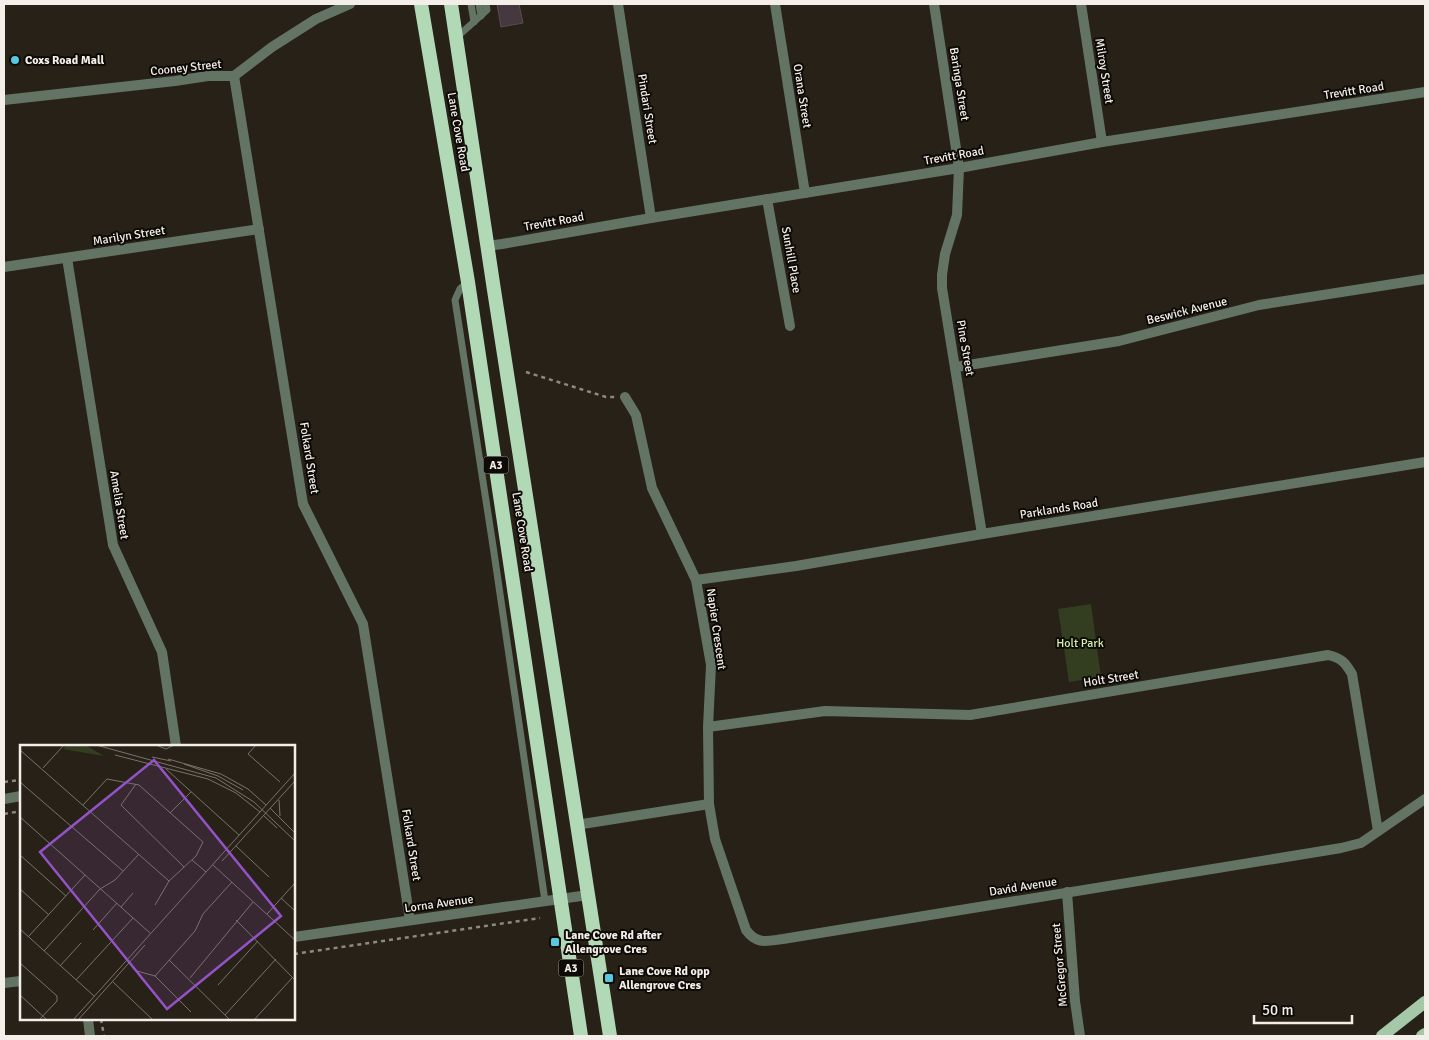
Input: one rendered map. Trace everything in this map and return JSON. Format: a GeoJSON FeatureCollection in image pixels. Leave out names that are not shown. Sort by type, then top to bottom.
{"type":"FeatureCollection","features":[{"type":"Feature","properties":{"kind":"highway","name":"Lane Cove Road"},"geometry":{"type":"LineString","coordinates":[[421,4],[468,282],[581,1036]]}},
{"type":"Feature","properties":{"kind":"highway","name":"Lane Cove Road"},"geometry":{"type":"LineString","coordinates":[[451,4],[610,1036]]}},
{"type":"Feature","properties":{"kind":"main road"},"geometry":{"type":"LineString","coordinates":[[1382,1036],[1425,1002]]}},
{"type":"Feature","properties":{"kind":"street","name":"Cooney Street"},"geometry":{"type":"LineString","coordinates":[[4,100],[208,76],[234,76],[272,47],[316,19],[350,4]]}},
{"type":"Feature","properties":{"kind":"street","name":"Pindari Street"},"geometry":{"type":"LineString","coordinates":[[618,4],[651,218]]}},
{"type":"Feature","properties":{"kind":"street","name":"Orana Street"},"geometry":{"type":"LineString","coordinates":[[775,4],[805,192]]}},
{"type":"Feature","properties":{"kind":"street","name":"Baringa Street"},"geometry":{"type":"LineString","coordinates":[[934,4],[959,168]]}},
{"type":"Feature","properties":{"kind":"street","name":"Milroy Street"},"geometry":{"type":"LineString","coordinates":[[1081,4],[1102,142]]}},
{"type":"Feature","properties":{"kind":"street","name":"Folkard Street"},"geometry":{"type":"LineString","coordinates":[[234,76],[303,504],[363,624],[410,920]]}},
{"type":"Feature","properties":{"kind":"street","name":"Trevitt Road"},"geometry":{"type":"LineString","coordinates":[[487,246],[959,168],[1102,142],[1425,92]]}},
{"type":"Feature","properties":{"kind":"street","name":"Pine Street"},"geometry":{"type":"LineString","coordinates":[[959,168],[957,216],[945,254],[942,288],[982,534]]}},
{"type":"Feature","properties":{"kind":"street","name":"Sunhill Place"},"geometry":{"type":"LineString","coordinates":[[768,199],[790,326]]}},
{"type":"Feature","properties":{"kind":"street","name":"Marilyn Street"},"geometry":{"type":"LineString","coordinates":[[4,267],[259,229]]}},
{"type":"Feature","properties":{"kind":"street","name":"Amelia Street"},"geometry":{"type":"LineString","coordinates":[[67,258],[113,545],[162,652],[176,745]]}},
{"type":"Feature","properties":{"kind":"street","name":"Beswick Avenue"},"geometry":{"type":"LineString","coordinates":[[956,367],[1119,341],[1259,305],[1425,279]]}},
{"type":"Feature","properties":{"kind":"street","name":"Napier Crescent"},"geometry":{"type":"LineString","coordinates":[[625,397],[636,415],[652,488],[696,580],[711,666],[708,727],[710,804]]}},
{"type":"Feature","properties":{"kind":"street","name":"Parklands Road"},"geometry":{"type":"LineString","coordinates":[[696,580],[796,566],[1425,462]]}},
{"type":"Feature","properties":{"kind":"street","name":"Holt Street"},"geometry":{"type":"LineString","coordinates":[[708,727],[825,711],[970,714],[1328,656],[1338,658],[1346,664],[1352,674],[1378,831]]}},
{"type":"Feature","properties":{"kind":"street"},"geometry":{"type":"LineString","coordinates":[[4,799],[20,796]]}},
{"type":"Feature","properties":{"kind":"street","name":"David Avenue"},"geometry":{"type":"LineString","coordinates":[[710,804],[715,839],[746,930],[758,940],[768,941],[1340,848],[1361,843],[1425,799]]}},
{"type":"Feature","properties":{"kind":"street"},"geometry":{"type":"LineString","coordinates":[[576,825],[710,804]]}},
{"type":"Feature","properties":{"kind":"street","name":"McGregor Street"},"geometry":{"type":"LineString","coordinates":[[1067,892],[1074,1001],[1080,1036]]}},
{"type":"Feature","properties":{"kind":"street","name":"Lorna Avenue"},"geometry":{"type":"LineString","coordinates":[[295,937],[588,895]]}},
{"type":"Feature","properties":{"kind":"street"},"geometry":{"type":"LineString","coordinates":[[4,983],[20,981]]}},
{"type":"Feature","properties":{"kind":"street"},"geometry":{"type":"LineString","coordinates":[[88,1020],[90,1036]]}},
{"type":"Feature","properties":{"kind":"lane"},"geometry":{"type":"LineString","coordinates":[[471,4],[474,22]]}},
{"type":"Feature","properties":{"kind":"lane"},"geometry":{"type":"LineString","coordinates":[[479,4],[481,16]]}},
{"type":"Feature","properties":{"kind":"lane"},"geometry":{"type":"LineString","coordinates":[[457,37],[488,10],[486,4]]}},
{"type":"Feature","properties":{"kind":"lane"},"geometry":{"type":"LineString","coordinates":[[468,282],[460,289],[455,300],[493,546],[544,902]]}},
{"type":"Feature","properties":{"kind":"path"},"geometry":{"type":"LineString","coordinates":[[526,372],[606,397],[625,397]]}},
{"type":"Feature","properties":{"kind":"path"},"geometry":{"type":"LineString","coordinates":[[4,782],[20,780]]}},
{"type":"Feature","properties":{"kind":"path"},"geometry":{"type":"LineString","coordinates":[[4,814],[20,812]]}},
{"type":"Feature","properties":{"kind":"path"},"geometry":{"type":"LineString","coordinates":[[295,954],[540,918]]}},
{"type":"Feature","properties":{"kind":"path"},"geometry":{"type":"LineString","coordinates":[[101,1020],[104,1036]]}},
{"type":"Feature","properties":{"kind":"green space","name":"Holt Park"},"geometry":{"type":"Polygon","coordinates":[[[1091,604],[1101,677],[1069,682],[1058,609],[1091,604]]]}},
{"type":"Feature","properties":{"kind":"building"},"geometry":{"type":"Polygon","coordinates":[[[497,4],[519,4],[523,23],[501,27],[497,4]]]}},
{"type":"Feature","properties":{"kind":"place","name":"Coxs Road Mall"},"geometry":{"type":"Point","coordinates":[15,60]}},
{"type":"Feature","properties":{"kind":"place","name":"Lane Cove Rd after Allengrove Cres"},"geometry":{"type":"Point","coordinates":[555,942]}},
{"type":"Feature","properties":{"kind":"place","name":"Lane Cove Rd opp Allengrove Cres"},"geometry":{"type":"Point","coordinates":[609,978]}}]}
